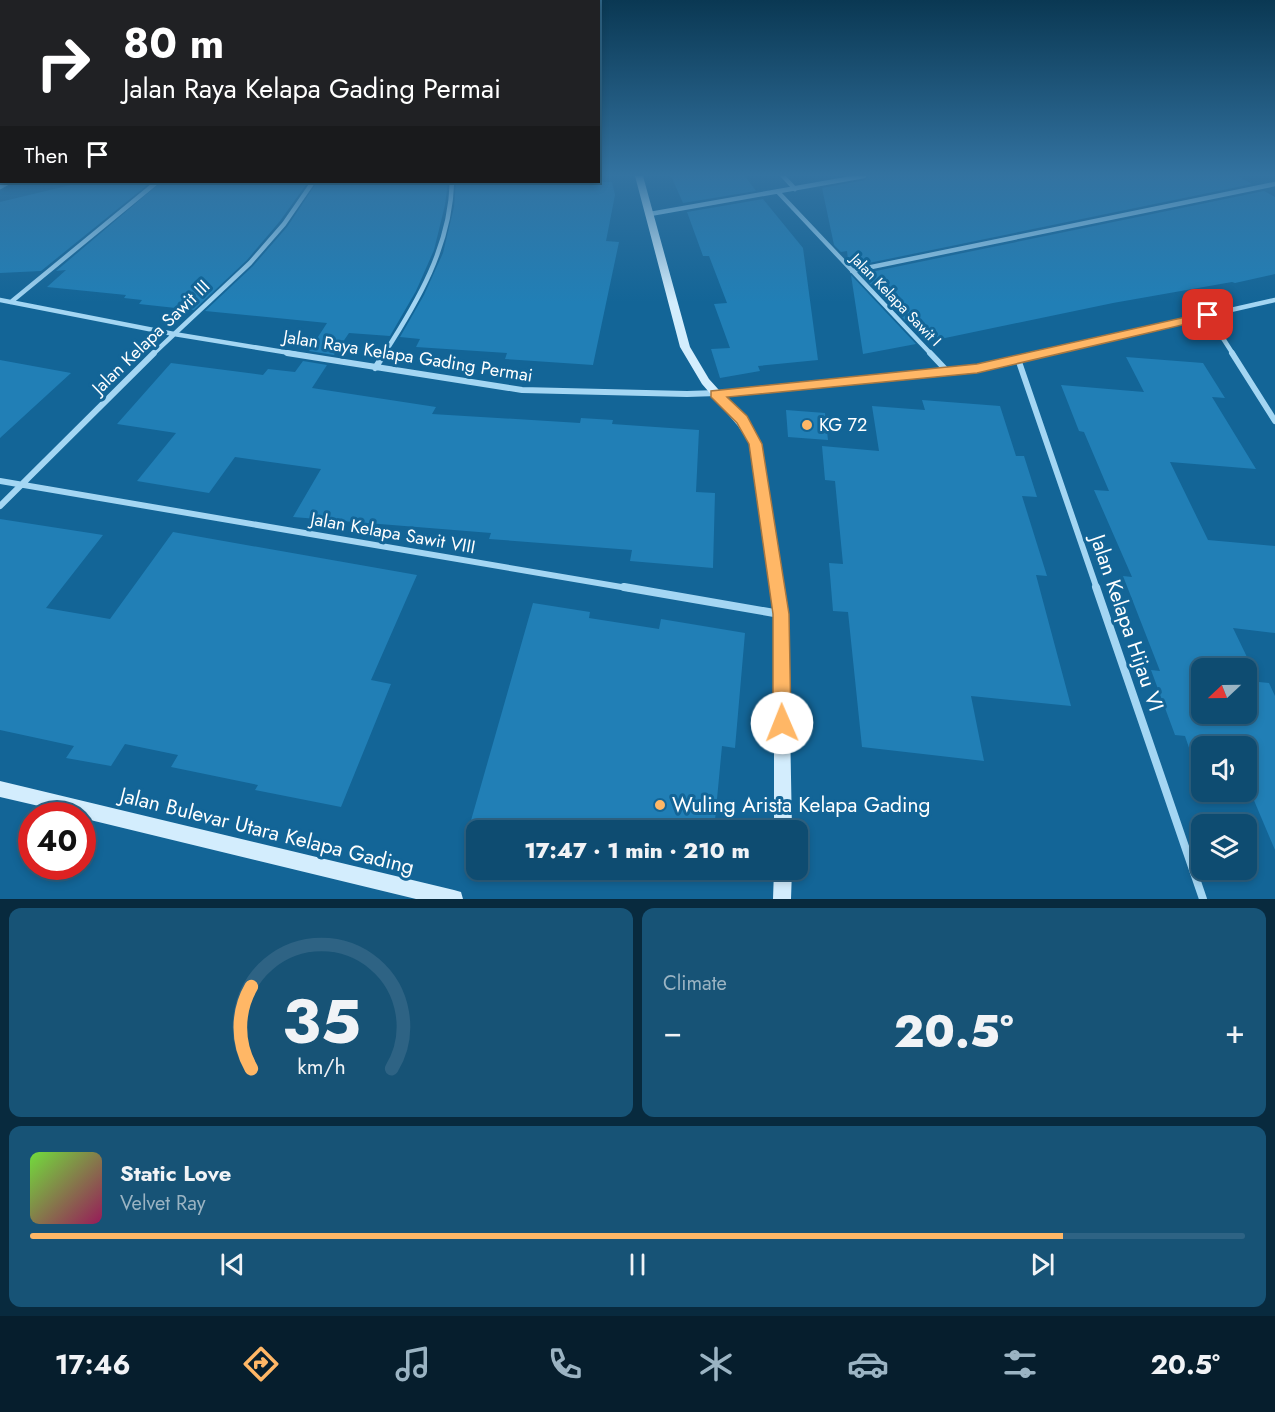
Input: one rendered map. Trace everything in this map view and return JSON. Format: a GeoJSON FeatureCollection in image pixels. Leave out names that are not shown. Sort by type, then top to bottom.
{"type":"FeatureCollection","features":[{"type":"Feature","properties":{"kind":"street"},"geometry":{"type":"LineString","coordinates":[[11,302],[113,218]]}},
{"type":"Feature","properties":{"kind":"street","name":"Jalan Kelapa Sawit III"},"geometry":{"type":"LineString","coordinates":[[0,506],[267,245],[287,218]]}},
{"type":"Feature","properties":{"kind":"street"},"geometry":{"type":"LineString","coordinates":[[375,368],[441,252],[449,218]]}},
{"type":"Feature","properties":{"kind":"street"},"geometry":{"type":"LineString","coordinates":[[651,218],[660,262],[685,347],[694,365],[716,394],[742,420],[756,444],[781,614],[783,820]]}},
{"type":"Feature","properties":{"kind":"street","name":"Jalan Kelapa Sawit I"},"geometry":{"type":"LineString","coordinates":[[802,218],[948,372]]}},
{"type":"Feature","properties":{"kind":"street"},"geometry":{"type":"LineString","coordinates":[[852,271],[1110,218]]}},
{"type":"Feature","properties":{"kind":"street","name":"Jalan Raya Kelapa Gading Permai"},"geometry":{"type":"LineString","coordinates":[[0,300],[174,334],[522,390],[716,394],[948,372],[1018,359],[1275,300]]}},
{"type":"Feature","properties":{"kind":"street"},"geometry":{"type":"LineString","coordinates":[[1208,315],[1275,421]]}},
{"type":"Feature","properties":{"kind":"street","name":"Jalan Kelapa Hijau VI"},"geometry":{"type":"LineString","coordinates":[[1018,359],[1203,899]]}},
{"type":"Feature","properties":{"kind":"street","name":"Jalan Kelapa Sawit VIII"},"geometry":{"type":"LineString","coordinates":[[0,481],[781,614]]}},
{"type":"Feature","properties":{"kind":"street","name":"Jalan Bulevar Utara Kelapa Gading"},"geometry":{"type":"LineString","coordinates":[[0,789],[454,899]]}},
{"type":"Feature","properties":{"kind":"street"},"geometry":{"type":"LineString","coordinates":[[782,899],[783,880]]}},
{"type":"Feature","properties":{"kind":"building"},"geometry":{"type":"Polygon","coordinates":[[[0,218],[107,218],[41,271],[0,273],[0,218]]]}},
{"type":"Feature","properties":{"kind":"building"},"geometry":{"type":"Polygon","coordinates":[[[119,218],[282,218],[247,260],[194,310],[139,304],[142,300],[124,298],[126,295],[47,287],[66,270],[56,271],[119,218]]]}},
{"type":"Feature","properties":{"kind":"building"},"geometry":{"type":"Polygon","coordinates":[[[293,218],[442,218],[434,250],[416,291],[390,336],[349,333],[334,355],[309,351],[327,323],[205,311],[253,266],[293,218]]]}},
{"type":"Feature","properties":{"kind":"building"},"geometry":{"type":"Polygon","coordinates":[[[451,218],[611,218],[606,241],[619,242],[593,365],[505,359],[507,353],[416,347],[420,339],[400,337],[424,295],[443,253],[451,218]]]}},
{"type":"Feature","properties":{"kind":"building"},"geometry":{"type":"Polygon","coordinates":[[[689,218],[778,218],[803,248],[818,360],[758,366],[760,371],[720,378],[711,349],[730,348],[714,304],[727,303],[709,256],[703,256],[689,218]]]}},
{"type":"Feature","properties":{"kind":"building"},"geometry":{"type":"Polygon","coordinates":[[[828,218],[1087,218],[854,266],[848,260],[847,251],[841,252],[834,245],[828,218]]]}},
{"type":"Feature","properties":{"kind":"building"},"geometry":{"type":"Polygon","coordinates":[[[1133,218],[1275,218],[1275,274],[1235,283],[1113,303],[926,342],[861,274],[1133,218]]]}},
{"type":"Feature","properties":{"kind":"building"},"geometry":{"type":"Polygon","coordinates":[[[851,275],[916,344],[863,354],[851,275]]]}},
{"type":"Feature","properties":{"kind":"building"},"geometry":{"type":"Polygon","coordinates":[[[1126,357],[1203,363],[1225,398],[1212,397],[1256,469],[1170,462],[1208,540],[1275,546],[1275,633],[1233,628],[1247,658],[1191,658],[1191,724],[1257,724],[1257,678],[1259,682],[1269,683],[1275,696],[1275,850],[1255,802],[1257,802],[1257,736],[1191,736],[1191,754],[1185,736],[1175,735],[1151,670],[1160,671],[1123,576],[1132,577],[1094,490],[1109,491],[1084,432],[1079,431],[1061,385],[1144,392],[1126,357]]]}},
{"type":"Feature","properties":{"kind":"building"},"geometry":{"type":"Polygon","coordinates":[[[0,360],[71,373],[0,438],[0,360]]]}},
{"type":"Feature","properties":{"kind":"building"},"geometry":{"type":"Polygon","coordinates":[[[303,361],[327,365],[312,388],[436,407],[432,414],[580,423],[581,418],[613,420],[612,424],[699,430],[696,492],[715,493],[713,568],[630,561],[632,550],[489,539],[491,533],[293,517],[321,469],[235,457],[209,493],[137,481],[176,433],[117,424],[171,363],[263,375],[268,369],[295,372],[303,361]]]}},
{"type":"Feature","properties":{"kind":"building"},"geometry":{"type":"Polygon","coordinates":[[[922,400],[1000,406],[1016,456],[1024,456],[1037,497],[1022,496],[1047,576],[1036,575],[1071,706],[971,696],[984,761],[862,747],[848,612],[833,611],[829,563],[843,564],[835,481],[825,480],[822,446],[879,451],[872,406],[925,410],[922,400]]]}},
{"type":"Feature","properties":{"kind":"building","name":"KG 72"},"geometry":{"type":"Polygon","coordinates":[[[786,410],[825,413],[828,440],[788,437],[786,410]]]}},
{"type":"Feature","properties":{"kind":"building"},"geometry":{"type":"Polygon","coordinates":[[[0,519],[103,535],[46,608],[110,619],[173,532],[417,575],[371,680],[391,684],[341,807],[255,790],[258,785],[171,767],[178,755],[125,744],[111,766],[66,758],[74,746],[0,730],[0,519]]]}},
{"type":"Feature","properties":{"kind":"building"},"geometry":{"type":"Polygon","coordinates":[[[533,603],[590,612],[589,618],[659,629],[661,619],[745,633],[735,748],[722,746],[715,820],[471,820],[533,603]]]}},
{"type":"Feature","properties":{"kind":"place","name":"KG 72"},"geometry":{"type":"Point","coordinates":[807,425]}},
{"type":"Feature","properties":{"kind":"place","name":"Wuling Arista Kelapa Gading"},"geometry":{"type":"Point","coordinates":[660,805]}},
{"type":"Feature","properties":{"kind":"route"},"geometry":{"type":"LineString","coordinates":[[782,723],[781,614],[756,444],[742,420],[716,394],[977,369],[1208,315]]}}]}
